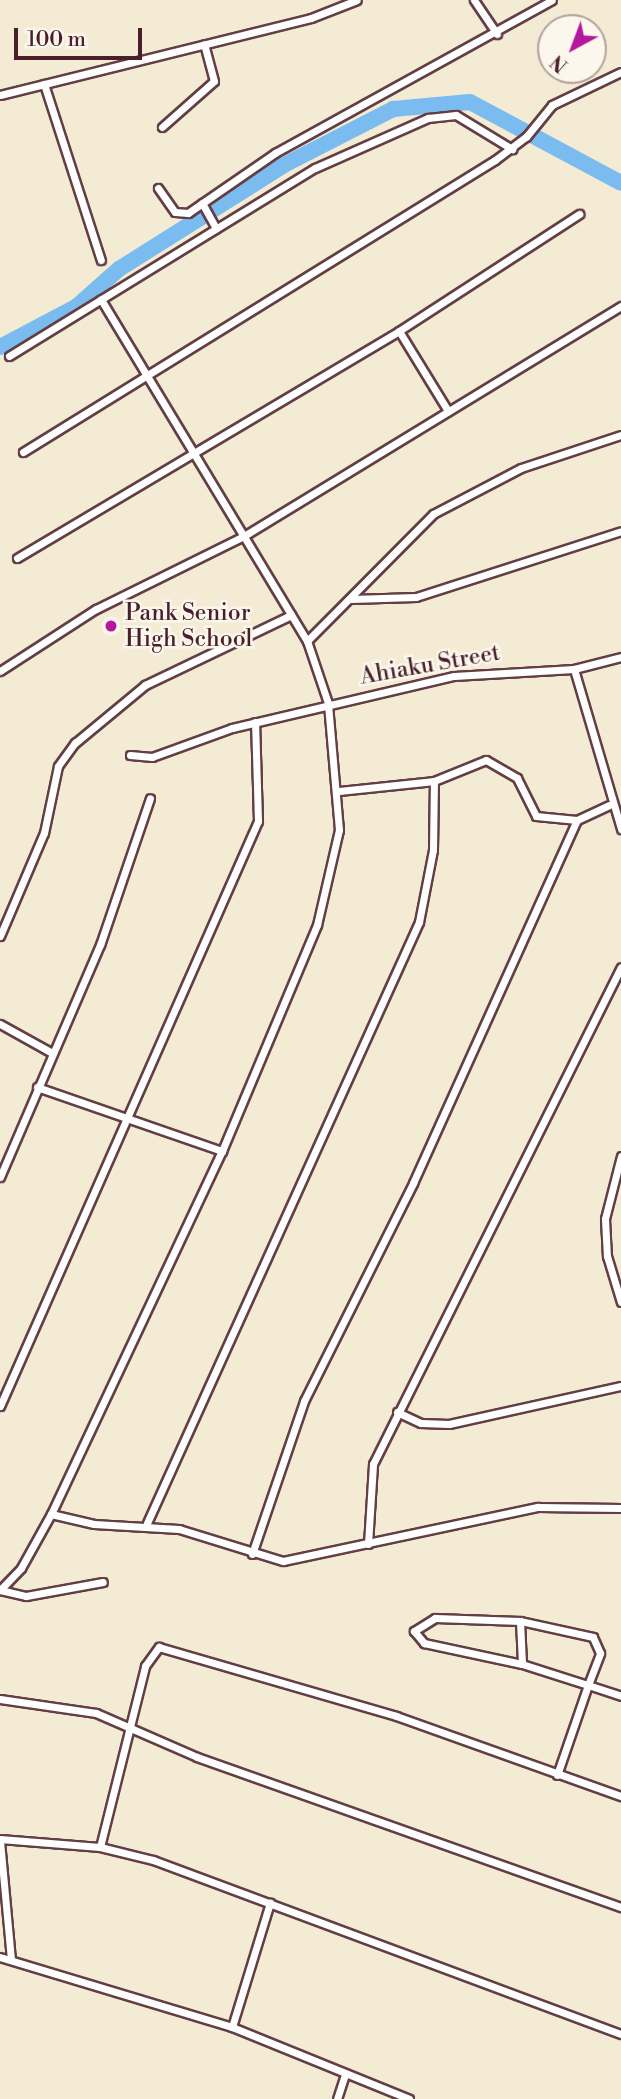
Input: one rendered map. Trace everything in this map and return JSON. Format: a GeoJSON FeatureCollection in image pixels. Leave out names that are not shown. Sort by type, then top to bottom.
{"type":"FeatureCollection","features":[{"type":"Feature","properties":{"kind":"street"},"geometry":{"type":"LineString","coordinates":[[0,95],[204,44],[358,0]]}},
{"type":"Feature","properties":{"kind":"street"},"geometry":{"type":"LineString","coordinates":[[474,0],[497,34]]}},
{"type":"Feature","properties":{"kind":"street"},"geometry":{"type":"LineString","coordinates":[[158,188],[182,214],[204,206],[275,153],[497,34],[552,0]]}},
{"type":"Feature","properties":{"kind":"street"},"geometry":{"type":"LineString","coordinates":[[162,127],[214,81],[204,44]]}},
{"type":"Feature","properties":{"kind":"street"},"geometry":{"type":"LineString","coordinates":[[23,453],[144,374],[512,149],[526,138],[552,105],[621,72]]}},
{"type":"Feature","properties":{"kind":"street"},"geometry":{"type":"LineString","coordinates":[[44,83],[101,260]]}},
{"type":"Feature","properties":{"kind":"street"},"geometry":{"type":"LineString","coordinates":[[9,356],[215,225],[315,168],[440,114],[490,131],[512,149]]}},
{"type":"Feature","properties":{"kind":"street"},"geometry":{"type":"LineString","coordinates":[[204,206],[215,225]]}},
{"type":"Feature","properties":{"kind":"street"},"geometry":{"type":"LineString","coordinates":[[17,558],[399,331],[579,214]]}},
{"type":"Feature","properties":{"kind":"street"},"geometry":{"type":"LineString","coordinates":[[0,1590],[21,1568],[51,1514],[222,1151],[317,925],[335,853],[339,791],[328,703],[307,641],[100,299]]}},
{"type":"Feature","properties":{"kind":"street"},"geometry":{"type":"LineString","coordinates":[[0,671],[96,609],[244,536],[621,306]]}},
{"type":"Feature","properties":{"kind":"street"},"geometry":{"type":"LineString","coordinates":[[399,331],[448,411]]}},
{"type":"Feature","properties":{"kind":"street"},"geometry":{"type":"LineString","coordinates":[[307,641],[433,514],[521,468],[621,435]]}},
{"type":"Feature","properties":{"kind":"street"},"geometry":{"type":"LineString","coordinates":[[351,598],[416,597],[621,531]]}},
{"type":"Feature","properties":{"kind":"street"},"geometry":{"type":"LineString","coordinates":[[0,936],[36,856],[58,766],[75,743],[145,685],[291,615]]}},
{"type":"Feature","properties":{"kind":"street","name":"Ahiaku Street"},"geometry":{"type":"LineString","coordinates":[[131,755],[152,757],[255,722],[328,703],[492,669],[574,668],[621,657]]}},
{"type":"Feature","properties":{"kind":"street"},"geometry":{"type":"LineString","coordinates":[[574,668],[609,805],[621,829]]}},
{"type":"Feature","properties":{"kind":"street"},"geometry":{"type":"LineString","coordinates":[[0,1406],[131,1121],[258,821],[255,722]]}},
{"type":"Feature","properties":{"kind":"street"},"geometry":{"type":"LineString","coordinates":[[339,791],[434,781],[497,762],[521,784],[536,816],[577,820],[609,805]]}},
{"type":"Feature","properties":{"kind":"street"},"geometry":{"type":"LineString","coordinates":[[147,1523],[419,922],[432,862],[434,781]]}},
{"type":"Feature","properties":{"kind":"street"},"geometry":{"type":"LineString","coordinates":[[0,1177],[136,853],[150,798]]}},
{"type":"Feature","properties":{"kind":"street"},"geometry":{"type":"LineString","coordinates":[[253,1554],[304,1401],[412,1183],[577,820]]}},
{"type":"Feature","properties":{"kind":"street"},"geometry":{"type":"LineString","coordinates":[[368,1544],[373,1464],[397,1412],[493,1234],[621,967]]}},
{"type":"Feature","properties":{"kind":"street"},"geometry":{"type":"LineString","coordinates":[[0,1024],[52,1053]]}},
{"type":"Feature","properties":{"kind":"street"},"geometry":{"type":"LineString","coordinates":[[37,1087],[222,1151]]}},
{"type":"Feature","properties":{"kind":"street"},"geometry":{"type":"LineString","coordinates":[[621,1156],[605,1219],[607,1256],[621,1302]]}},
{"type":"Feature","properties":{"kind":"street"},"geometry":{"type":"LineString","coordinates":[[397,1412],[421,1423],[449,1424],[621,1386]]}},
{"type":"Feature","properties":{"kind":"street"},"geometry":{"type":"LineString","coordinates":[[51,1514],[94,1524],[147,1523],[253,1554],[297,1560],[538,1507],[621,1508]]}},
{"type":"Feature","properties":{"kind":"street"},"geometry":{"type":"LineString","coordinates":[[0,1590],[26,1596],[103,1582]]}},
{"type":"Feature","properties":{"kind":"street"},"geometry":{"type":"LineString","coordinates":[[557,1775],[587,1685],[600,1653],[593,1637],[578,1628],[520,1621],[435,1618],[415,1631],[424,1643],[522,1664],[587,1685],[621,1696]]}},
{"type":"Feature","properties":{"kind":"street"},"geometry":{"type":"LineString","coordinates":[[520,1621],[522,1664]]}},
{"type":"Feature","properties":{"kind":"street"},"geometry":{"type":"LineString","coordinates":[[100,1847],[133,1729],[149,1655],[171,1647],[396,1716],[621,1796]]}},
{"type":"Feature","properties":{"kind":"street"},"geometry":{"type":"LineString","coordinates":[[0,1699],[96,1713],[133,1729],[621,1907]]}},
{"type":"Feature","properties":{"kind":"street"},"geometry":{"type":"LineString","coordinates":[[11,1959],[0,1840],[100,1847],[270,1903],[621,2034]]}},
{"type":"Feature","properties":{"kind":"street"},"geometry":{"type":"LineString","coordinates":[[232,2027],[270,1903]]}},
{"type":"Feature","properties":{"kind":"street"},"geometry":{"type":"LineString","coordinates":[[0,1957],[232,2027],[409,2099]]}},
{"type":"Feature","properties":{"kind":"street"},"geometry":{"type":"LineString","coordinates":[[337,2099],[345,2075]]}},
{"type":"Feature","properties":{"kind":"waterway"},"geometry":{"type":"LineString","coordinates":[[0,347],[76,307],[119,269],[284,165],[393,109],[470,102],[621,183]]}},
{"type":"Feature","properties":{"kind":"place","name":"Pank Senior High School"},"geometry":{"type":"Point","coordinates":[111,626]}}]}
